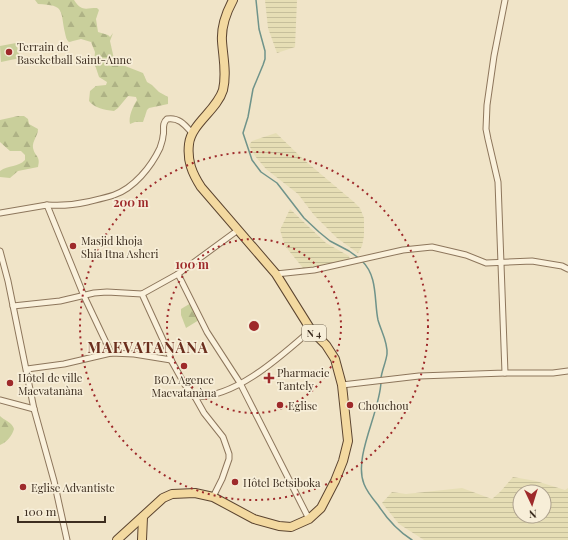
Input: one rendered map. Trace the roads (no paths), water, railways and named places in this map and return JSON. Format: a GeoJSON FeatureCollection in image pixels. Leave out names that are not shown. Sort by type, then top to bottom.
{"type":"FeatureCollection","features":[{"type":"Feature","properties":{"kind":"main road"},"geometry":{"type":"LineString","coordinates":[[192,134],[216,105],[222,92],[225,80],[222,40],[223,24],[225,15],[233,0]]}},
{"type":"Feature","properties":{"kind":"main road","name":"N 4"},"geometry":{"type":"LineString","coordinates":[[117,540],[159,501],[172,494],[195,493],[213,497],[254,518],[279,526],[291,527],[300,524],[309,519],[321,508],[335,481],[348,441],[342,385],[335,358],[326,345],[311,330],[276,274],[201,187],[192,172],[189,160],[189,144],[192,134]]}},
{"type":"Feature","properties":{"kind":"main road"},"geometry":{"type":"LineString","coordinates":[[142,540],[143,517]]}},
{"type":"Feature","properties":{"kind":"street"},"geometry":{"type":"LineString","coordinates":[[505,0],[490,84],[486,129],[498,182],[505,373]]}},
{"type":"Feature","properties":{"kind":"street"},"geometry":{"type":"LineString","coordinates":[[0,213],[47,205],[58,206],[77,204],[114,195],[125,189],[139,178],[156,155],[163,138],[163,123],[167,119],[175,119],[180,121],[192,134]]}},
{"type":"Feature","properties":{"kind":"street"},"geometry":{"type":"LineString","coordinates":[[47,205],[84,296],[111,353]]}},
{"type":"Feature","properties":{"kind":"street"},"geometry":{"type":"LineString","coordinates":[[13,306],[60,301],[107,292],[142,294],[178,274],[238,230]]}},
{"type":"Feature","properties":{"kind":"street"},"geometry":{"type":"LineString","coordinates":[[276,274],[314,270],[351,263],[403,250],[432,248],[466,255],[486,263],[532,261],[568,268]]}},
{"type":"Feature","properties":{"kind":"street"},"geometry":{"type":"LineString","coordinates":[[0,250],[27,369],[34,409],[54,481],[67,540]]}},
{"type":"Feature","properties":{"kind":"street"},"geometry":{"type":"LineString","coordinates":[[178,274],[207,332],[240,383],[309,519]]}},
{"type":"Feature","properties":{"kind":"street"},"geometry":{"type":"LineString","coordinates":[[142,294],[171,360],[185,386],[195,397],[204,413],[223,437],[229,454],[229,459],[222,479],[213,497]]}},
{"type":"Feature","properties":{"kind":"street"},"geometry":{"type":"LineString","coordinates":[[195,397],[205,397],[223,391],[254,377],[311,330]]}},
{"type":"Feature","properties":{"kind":"street"},"geometry":{"type":"LineString","coordinates":[[27,369],[64,364],[111,353],[134,354],[171,360]]}},
{"type":"Feature","properties":{"kind":"street"},"geometry":{"type":"LineString","coordinates":[[342,385],[390,378],[454,374],[553,373],[568,371]]}},
{"type":"Feature","properties":{"kind":"street"},"geometry":{"type":"LineString","coordinates":[[0,400],[34,409]]}},
{"type":"Feature","properties":{"kind":"waterway"},"geometry":{"type":"LineString","coordinates":[[256,0],[259,29],[265,51],[265,59],[253,89],[248,117],[243,133],[252,160],[261,172],[277,183],[304,218],[319,232],[330,241],[349,251],[360,259]]}},
{"type":"Feature","properties":{"kind":"waterway"},"geometry":{"type":"LineString","coordinates":[[362,261],[371,274],[373,281],[378,320],[387,350],[381,378]]}},
{"type":"Feature","properties":{"kind":"waterway"},"geometry":{"type":"LineString","coordinates":[[381,382],[380,394],[364,448],[362,461],[364,484],[370,495],[385,515],[397,529],[412,540]]}},
{"type":"Feature","properties":{"kind":"place","name":"Terrain de Bascketball Saint-Anne"},"geometry":{"type":"Point","coordinates":[9,52]}},
{"type":"Feature","properties":{"kind":"place","name":"Masjid khoja Shia Itna Asheri"},"geometry":{"type":"Point","coordinates":[73,246]}},
{"type":"Feature","properties":{"kind":"place","name":"BOA Agence Maevatanàna"},"geometry":{"type":"Point","coordinates":[184,366]}},
{"type":"Feature","properties":{"kind":"place","name":"Pharmacie Tantely"},"geometry":{"type":"Point","coordinates":[269,378]}},
{"type":"Feature","properties":{"kind":"place","name":"Hôtel de ville Maevatanàna"},"geometry":{"type":"Point","coordinates":[10,383]}},
{"type":"Feature","properties":{"kind":"place","name":"Eglise"},"geometry":{"type":"Point","coordinates":[280,405]}},
{"type":"Feature","properties":{"kind":"place","name":"Chouchou"},"geometry":{"type":"Point","coordinates":[350,405]}},
{"type":"Feature","properties":{"kind":"place","name":"Hôtel Betsiboka"},"geometry":{"type":"Point","coordinates":[235,482]}},
{"type":"Feature","properties":{"kind":"place","name":"Eglise Advantiste"},"geometry":{"type":"Point","coordinates":[23,487]}},
{"type":"Feature","properties":{"kind":"district","name":"MAEVATANÀNA"},"geometry":{"type":"Point","coordinates":[148,347]}}]}
